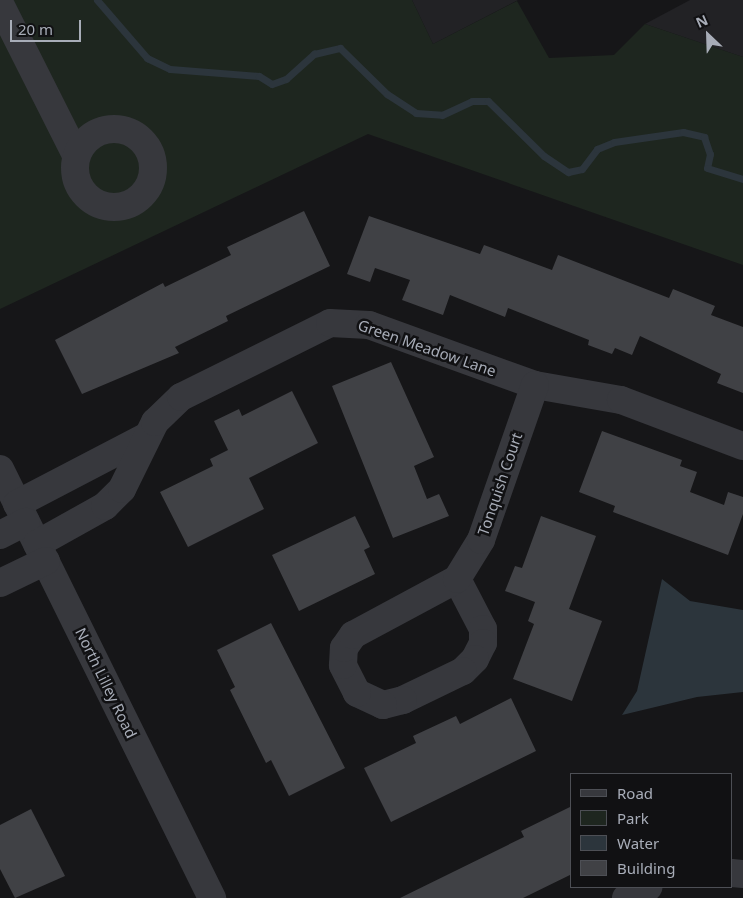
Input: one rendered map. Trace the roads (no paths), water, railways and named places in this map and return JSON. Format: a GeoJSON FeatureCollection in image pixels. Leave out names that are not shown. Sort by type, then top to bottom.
{"type":"FeatureCollection","features":[{"type":"Feature","properties":{"kind":"street"},"geometry":{"type":"LineString","coordinates":[[0,4],[76,155]]}},
{"type":"Feature","properties":{"kind":"street","name":"Green Meadow Lane"},"geometry":{"type":"LineString","coordinates":[[31,533],[105,506],[122,489],[145,437],[181,397],[330,324],[369,325],[534,385],[621,400],[743,446]]}},
{"type":"Feature","properties":{"kind":"street","name":"Tonquish Court"},"geometry":{"type":"LineString","coordinates":[[457,579],[481,540],[534,385]]}},
{"type":"Feature","properties":{"kind":"street"},"geometry":{"type":"LineString","coordinates":[[0,582],[31,533],[145,437]]}},
{"type":"Feature","properties":{"kind":"street","name":"North Lilley Road"},"geometry":{"type":"LineString","coordinates":[[0,469],[201,894]]}},
{"type":"Feature","properties":{"kind":"street"},"geometry":{"type":"LineString","coordinates":[[0,535],[31,533]]}},
{"type":"Feature","properties":{"kind":"street"},"geometry":{"type":"LineString","coordinates":[[457,579],[483,629],[483,643],[475,659],[463,671],[403,700],[383,705],[358,693],[343,665],[344,648],[353,634],[457,579]]}},
{"type":"Feature","properties":{"kind":"street"},"geometry":{"type":"LineString","coordinates":[[626,898],[647,888]]}},
{"type":"Feature","properties":{"kind":"water"},"geometry":{"type":"Polygon","coordinates":[[[662,579],[690,601],[743,610],[743,692],[697,697],[622,715],[637,691],[662,579]]]}},
{"type":"Feature","properties":{"kind":"waterway"},"geometry":{"type":"LineString","coordinates":[[97,0],[147,58],[170,69],[259,76],[272,84],[286,79],[314,54],[340,48],[387,94],[416,113],[442,115],[472,101],[488,101],[544,156],[568,172],[582,169],[597,149],[614,142],[683,132],[704,137],[710,154],[707,168],[743,179]]}}]}
